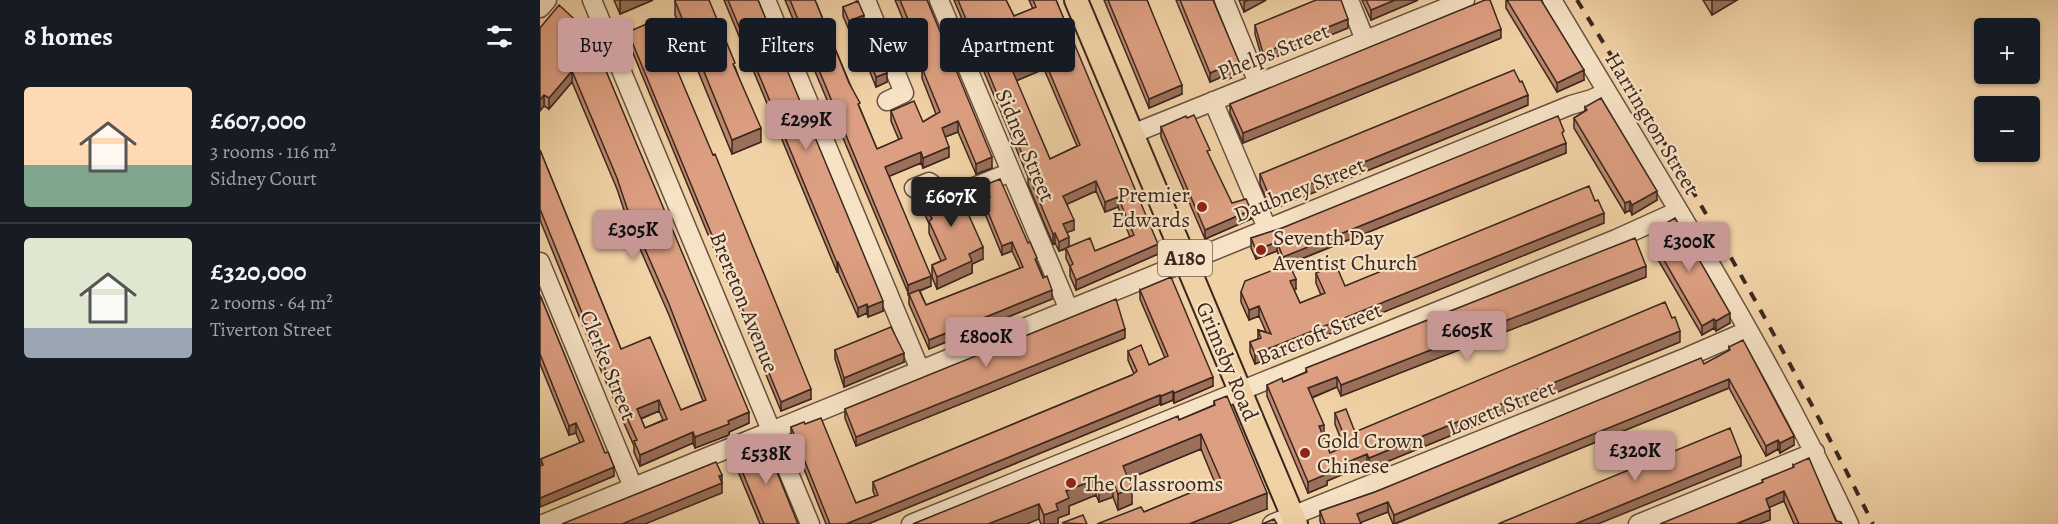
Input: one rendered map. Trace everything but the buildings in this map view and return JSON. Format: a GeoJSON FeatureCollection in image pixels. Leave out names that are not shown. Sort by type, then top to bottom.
{"type":"FeatureCollection","features":[{"type":"Feature","properties":{"kind":"main road","name":"Grimsby Road"},"geometry":{"type":"LineString","coordinates":[[1076,0],[1241,391],[1287,521]]}},
{"type":"Feature","properties":{"kind":"street"},"geometry":{"type":"LineString","coordinates":[[540,8],[547,0]]}},
{"type":"Feature","properties":{"kind":"street","name":"Brereton Avenue"},"geometry":{"type":"LineString","coordinates":[[592,0],[810,524]]}},
{"type":"Feature","properties":{"kind":"street"},"geometry":{"type":"LineString","coordinates":[[766,0],[920,370]]}},
{"type":"Feature","properties":{"kind":"street"},"geometry":{"type":"LineString","coordinates":[[866,0],[873,18]]}},
{"type":"Feature","properties":{"kind":"street","name":"Sidney Street"},"geometry":{"type":"LineString","coordinates":[[939,0],[1069,310]]}},
{"type":"Feature","properties":{"kind":"street"},"geometry":{"type":"LineString","coordinates":[[1224,0],[1258,83]]}},
{"type":"Feature","properties":{"kind":"street"},"geometry":{"type":"LineString","coordinates":[[1349,0],[1365,40]]}},
{"type":"Feature","properties":{"kind":"street","name":"Phelps Street"},"geometry":{"type":"LineString","coordinates":[[1132,134],[1466,0]]}},
{"type":"Feature","properties":{"kind":"street","name":"Harrington Street"},"geometry":{"type":"LineString","coordinates":[[1552,0],[1747,331],[1815,452],[1849,524]]}},
{"type":"Feature","properties":{"kind":"street"},"geometry":{"type":"LineString","coordinates":[[887,101],[904,93],[895,72]]}},
{"type":"Feature","properties":{"kind":"street","name":"Daubney Street"},"geometry":{"type":"LineString","coordinates":[[543,524],[1267,228],[1607,92]]}},
{"type":"Feature","properties":{"kind":"street"},"geometry":{"type":"LineString","coordinates":[[1212,101],[1267,228]]}},
{"type":"Feature","properties":{"kind":"street"},"geometry":{"type":"LineString","coordinates":[[914,188],[929,182],[949,197],[1011,172]]}},
{"type":"Feature","properties":{"kind":"street","name":"Barcroft Street"},"geometry":{"type":"LineString","coordinates":[[911,524],[1616,239],[1678,211]]}},
{"type":"Feature","properties":{"kind":"street","name":"Clerke Street"},"geometry":{"type":"LineString","coordinates":[[540,262],[633,487]]}},
{"type":"Feature","properties":{"kind":"street","name":"Lovett Street"},"geometry":{"type":"LineString","coordinates":[[1287,521],[1747,331]]}},
{"type":"Feature","properties":{"kind":"street"},"geometry":{"type":"LineString","coordinates":[[1638,524],[1815,452]]}},
{"type":"Feature","properties":{"kind":"railway"},"geometry":{"type":"LineString","coordinates":[[1577,0],[1742,276],[1873,524]]}},
{"type":"Feature","properties":{"kind":"place","name":"Premier Edwards"},"geometry":{"type":"Point","coordinates":[1202,207]}},
{"type":"Feature","properties":{"kind":"place","name":"Seventh Day Aventist Church"},"geometry":{"type":"Point","coordinates":[1261,250]}},
{"type":"Feature","properties":{"kind":"place","name":"Gold Crown Chinese"},"geometry":{"type":"Point","coordinates":[1305,453]}},
{"type":"Feature","properties":{"kind":"place","name":"The Classrooms"},"geometry":{"type":"Point","coordinates":[1071,483]}}]}
